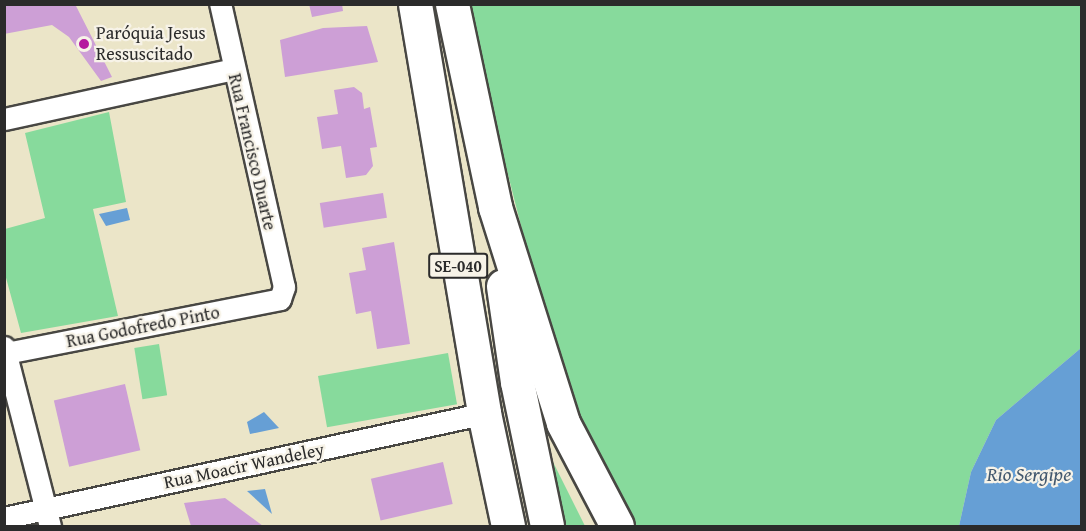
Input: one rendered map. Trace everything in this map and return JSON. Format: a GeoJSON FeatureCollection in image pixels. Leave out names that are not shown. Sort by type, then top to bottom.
{"type":"FeatureCollection","features":[{"type":"Feature","properties":{"kind":"main road","name":"SE-040"},"geometry":{"type":"LineString","coordinates":[[415,4],[484,413],[508,526]]}},
{"type":"Feature","properties":{"kind":"main road","name":"SE-040"},"geometry":{"type":"LineString","coordinates":[[452,4],[495,207],[516,382],[547,526]]}},
{"type":"Feature","properties":{"kind":"main road","name":"SE-040"},"geometry":{"type":"LineString","coordinates":[[495,207],[563,423],[617,526]]}},
{"type":"Feature","properties":{"kind":"main road"},"geometry":{"type":"LineString","coordinates":[[516,382],[595,526]]}},
{"type":"Feature","properties":{"kind":"street","name":"Rua Francisco Duarte"},"geometry":{"type":"LineString","coordinates":[[220,4],[284,287],[280,299]]}},
{"type":"Feature","properties":{"kind":"street"},"geometry":{"type":"LineString","coordinates":[[4,120],[233,69]]}},
{"type":"Feature","properties":{"kind":"street","name":"Rua Godofredo Pinto"},"geometry":{"type":"LineString","coordinates":[[5,350],[280,299]]}},
{"type":"Feature","properties":{"kind":"street"},"geometry":{"type":"LineString","coordinates":[[5,350],[48,518]]}},
{"type":"Feature","properties":{"kind":"street","name":"Rua Moacir Wandeley"},"geometry":{"type":"LineString","coordinates":[[4,518],[48,518],[484,413]]}},
{"type":"Feature","properties":{"kind":"green space"},"geometry":{"type":"Polygon","coordinates":[[[465,5],[1081,5],[1081,348],[996,420],[971,472],[959,526],[633,526],[576,418],[537,289],[465,5]]]}},
{"type":"Feature","properties":{"kind":"green space"},"geometry":{"type":"Polygon","coordinates":[[[109,112],[126,202],[93,209],[118,316],[21,333],[5,274],[5,229],[45,218],[25,133],[109,112]]]}},
{"type":"Feature","properties":{"kind":"green space"},"geometry":{"type":"Polygon","coordinates":[[[159,344],[167,395],[142,399],[134,348],[159,344]]]}},
{"type":"Feature","properties":{"kind":"green space"},"geometry":{"type":"Polygon","coordinates":[[[448,353],[457,404],[327,427],[318,376],[448,353]]]}},
{"type":"Feature","properties":{"kind":"green space"},"geometry":{"type":"Polygon","coordinates":[[[553,462],[585,526],[561,526],[546,464],[553,462]]]}},
{"type":"Feature","properties":{"kind":"water"},"geometry":{"type":"Polygon","coordinates":[[[127,208],[130,220],[106,226],[99,214],[127,208]]]}},
{"type":"Feature","properties":{"kind":"water","name":"Rio Sergipe"},"geometry":{"type":"Polygon","coordinates":[[[1081,348],[1081,526],[959,526],[971,472],[996,420],[1081,348]]]}},
{"type":"Feature","properties":{"kind":"water"},"geometry":{"type":"Polygon","coordinates":[[[264,412],[279,428],[250,434],[247,422],[264,412]]]}},
{"type":"Feature","properties":{"kind":"water"},"geometry":{"type":"Polygon","coordinates":[[[265,489],[272,514],[247,491],[265,489]]]}},
{"type":"Feature","properties":{"kind":"building","name":"Paróquia Jesus Ressuscitado"},"geometry":{"type":"Polygon","coordinates":[[[4,4],[75,4],[112,77],[101,81],[69,37],[52,25],[4,34],[4,4]]]}},
{"type":"Feature","properties":{"kind":"building"},"geometry":{"type":"Polygon","coordinates":[[[309,4],[342,4],[343,11],[312,17],[309,4]]]}},
{"type":"Feature","properties":{"kind":"building"},"geometry":{"type":"Polygon","coordinates":[[[367,26],[378,62],[285,77],[280,40],[323,28],[367,26]]]}},
{"type":"Feature","properties":{"kind":"building"},"geometry":{"type":"Polygon","coordinates":[[[354,87],[362,93],[364,109],[370,107],[377,147],[370,148],[373,166],[366,175],[346,178],[341,146],[322,149],[317,117],[338,114],[334,90],[354,87]]]}},
{"type":"Feature","properties":{"kind":"building"},"geometry":{"type":"Polygon","coordinates":[[[383,193],[387,218],[324,228],[320,203],[383,193]]]}},
{"type":"Feature","properties":{"kind":"building"},"geometry":{"type":"Polygon","coordinates":[[[394,242],[410,344],[377,349],[371,311],[356,314],[349,273],[366,270],[362,248],[394,242]]]}},
{"type":"Feature","properties":{"kind":"building"},"geometry":{"type":"Polygon","coordinates":[[[125,384],[140,450],[69,467],[54,400],[125,384]]]}},
{"type":"Feature","properties":{"kind":"building"},"geometry":{"type":"Polygon","coordinates":[[[443,462],[453,504],[381,521],[371,479],[443,462]]]}},
{"type":"Feature","properties":{"kind":"building"},"geometry":{"type":"Polygon","coordinates":[[[225,498],[263,526],[191,526],[184,503],[225,498]]]}},
{"type":"Feature","properties":{"kind":"place","name":"Paróquia Jesus Ressuscitado"},"geometry":{"type":"Point","coordinates":[84,44]}}]}
